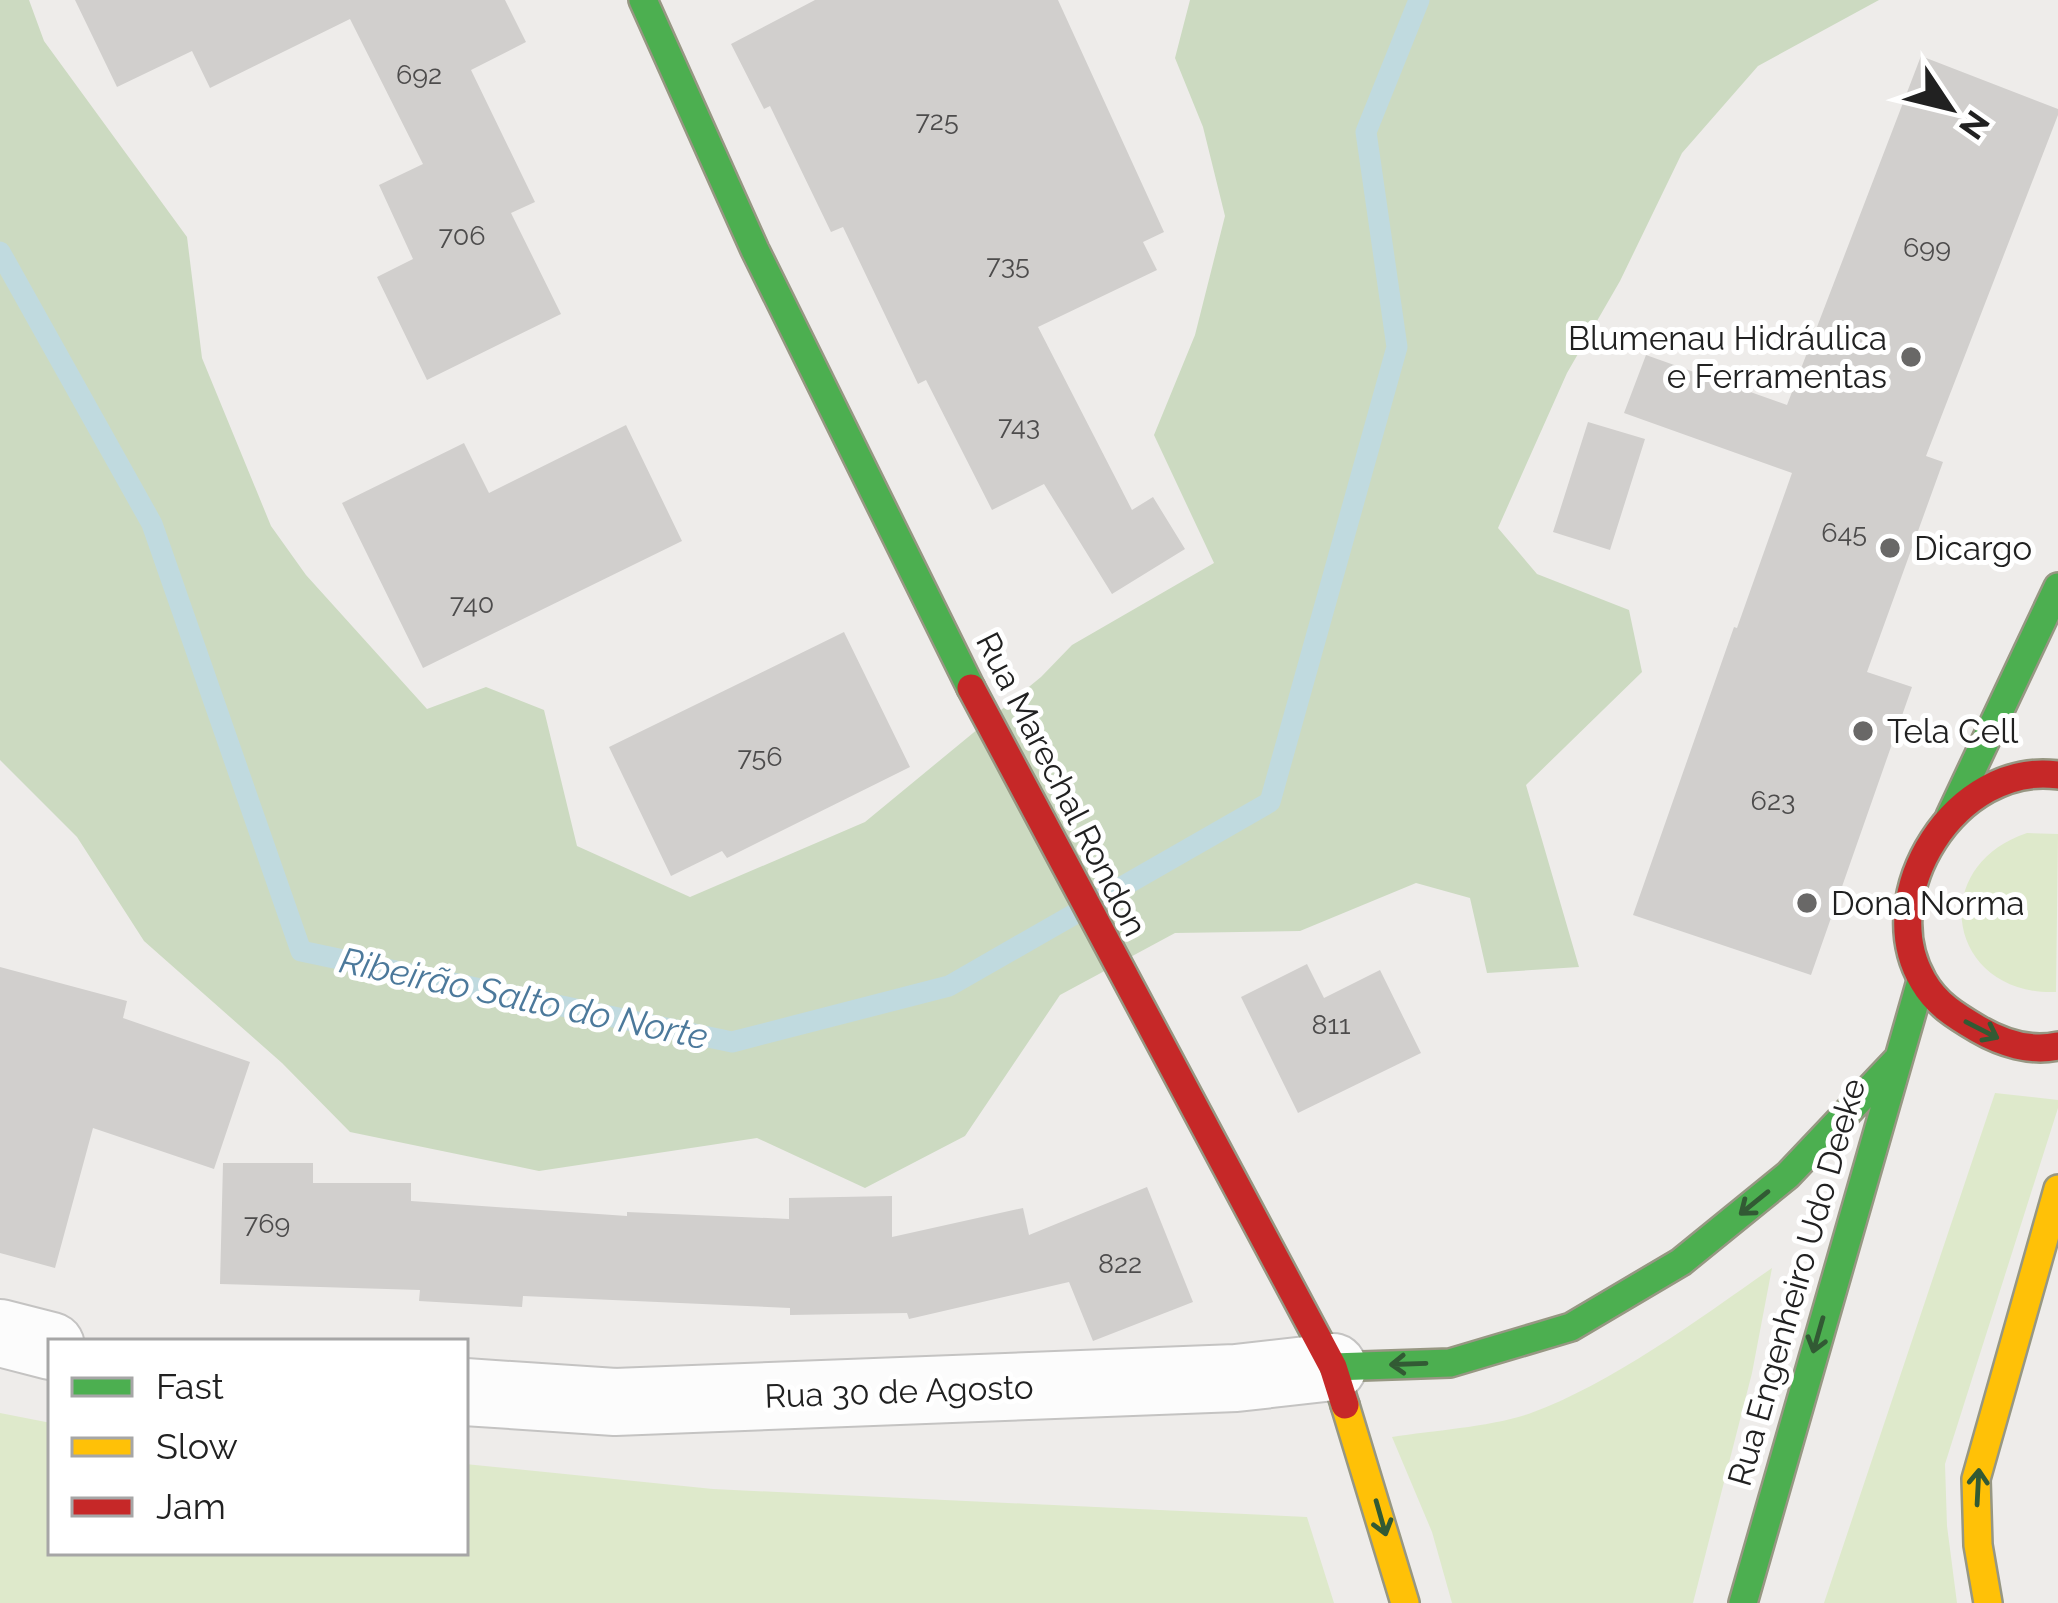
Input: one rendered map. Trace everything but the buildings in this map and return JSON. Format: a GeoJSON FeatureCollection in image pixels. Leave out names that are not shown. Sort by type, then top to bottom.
{"type":"FeatureCollection","features":[{"type":"Feature","properties":{"kind":"main road","name":"Rua Marechal Rondon"},"geometry":{"type":"LineString","coordinates":[[643,0],[755,250],[984,715],[1333,1366],[1405,1603]]}},
{"type":"Feature","properties":{"kind":"main road"},"geometry":{"type":"LineString","coordinates":[[2058,587],[1950,816],[1921,860],[1907,915],[1909,950],[1921,981],[1946,1008],[1976,1030],[2011,1044],[2058,1046]]}},
{"type":"Feature","properties":{"kind":"main road"},"geometry":{"type":"LineString","coordinates":[[1950,816],[1985,788],[2014,777],[2048,772],[2058,776]]}},
{"type":"Feature","properties":{"kind":"main road","name":"Rua Engenheiro Udo Deeke"},"geometry":{"type":"LineString","coordinates":[[1743,1603],[1921,981]]}},
{"type":"Feature","properties":{"kind":"main road"},"geometry":{"type":"LineString","coordinates":[[1333,1366],[1450,1363],[1571,1327],[1681,1262],[1788,1175],[1896,1061]]}},
{"type":"Feature","properties":{"kind":"main road"},"geometry":{"type":"LineString","coordinates":[[1988,1603],[1978,1545],[1976,1479],[1994,1402],[2058,1189]]}},
{"type":"Feature","properties":{"kind":"street"},"geometry":{"type":"LineString","coordinates":[[0,1333],[48,1345]]}},
{"type":"Feature","properties":{"kind":"street","name":"Rua 30 de Agosto"},"geometry":{"type":"LineString","coordinates":[[468,1392],[615,1402],[1236,1378],[1333,1366]]}},
{"type":"Feature","properties":{"kind":"green space"},"geometry":{"type":"Polygon","coordinates":[[[0,0],[29,0],[44,41],[187,237],[202,358],[271,526],[306,575],[427,709],[486,687],[544,710],[577,846],[690,897],[865,822],[1041,677],[1072,645],[1214,563],[1154,435],[1195,335],[1225,216],[1203,127],[1175,58],[1190,0],[1879,0],[1758,66],[1682,153],[1620,281],[1567,373],[1498,528],[1537,574],[1629,610],[1642,672],[1526,785],[1579,967],[1487,973],[1470,898],[1416,883],[1300,931],[1175,933],[1060,995],[965,1136],[865,1188],[757,1138],[539,1171],[350,1132],[282,1063],[144,941],[77,837],[0,760],[0,0]]]}},
{"type":"Feature","properties":{"kind":"green space"},"geometry":{"type":"Polygon","coordinates":[[[2027,833],[2058,834],[2056,992],[2020,988],[1992,974],[1972,952],[1963,927],[1963,899],[1973,873],[1995,850],[2027,833]]]}},
{"type":"Feature","properties":{"kind":"green space"},"geometry":{"type":"Polygon","coordinates":[[[1995,1093],[2058,1100],[2058,1108],[1945,1464],[1957,1603],[1824,1603],[1995,1093]]]}},
{"type":"Feature","properties":{"kind":"green space"},"geometry":{"type":"Polygon","coordinates":[[[1772,1268],[1752,1373],[1693,1603],[1452,1603],[1432,1532],[1392,1437],[1498,1422],[1561,1400],[1655,1348],[1772,1268]]]}},
{"type":"Feature","properties":{"kind":"green space"},"geometry":{"type":"Polygon","coordinates":[[[0,1413],[48,1422],[48,1555],[468,1555],[468,1464],[713,1489],[1307,1517],[1334,1603],[0,1603],[0,1413]]]}},
{"type":"Feature","properties":{"kind":"waterway","name":"Ribeirão Salto do Norte"},"geometry":{"type":"LineString","coordinates":[[0,252],[152,524],[301,951],[732,1042],[949,986],[1270,802],[1397,347],[1366,132],[1419,0]]}},
{"type":"Feature","properties":{"kind":"traffic: fast"},"geometry":{"type":"LineString","coordinates":[[643,0],[755,250],[971,688]]}},
{"type":"Feature","properties":{"kind":"traffic: fast"},"geometry":{"type":"LineString","coordinates":[[1950,816],[2058,587]]}},
{"type":"Feature","properties":{"kind":"traffic: fast"},"geometry":{"type":"LineString","coordinates":[[1743,1603],[1921,981]]}},
{"type":"Feature","properties":{"kind":"traffic: fast"},"geometry":{"type":"LineString","coordinates":[[1333,1367],[1450,1363],[1571,1327],[1681,1262],[1788,1175],[1896,1061]]}},
{"type":"Feature","properties":{"kind":"traffic: slow"},"geometry":{"type":"LineString","coordinates":[[1988,1603],[1978,1545],[1976,1479],[2058,1189]]}},
{"type":"Feature","properties":{"kind":"traffic: slow"},"geometry":{"type":"LineString","coordinates":[[1345,1405],[1405,1603]]}},
{"type":"Feature","properties":{"kind":"traffic: jam"},"geometry":{"type":"LineString","coordinates":[[971,688],[1333,1367],[1345,1405]]}},
{"type":"Feature","properties":{"kind":"traffic: jam"},"geometry":{"type":"LineString","coordinates":[[2058,775],[2021,776],[1987,789],[1957,811],[1934,840],[1917,874],[1908,910],[1910,947],[1923,981],[1940,1003],[2007,1042],[2037,1048],[2058,1046]]}},
{"type":"Feature","properties":{"kind":"place","name":"Blumenau Hidráulica e Ferramentas"},"geometry":{"type":"Point","coordinates":[1911,357]}},
{"type":"Feature","properties":{"kind":"place","name":"Dicargo"},"geometry":{"type":"Point","coordinates":[1890,548]}},
{"type":"Feature","properties":{"kind":"place","name":"Tela Cell"},"geometry":{"type":"Point","coordinates":[1863,731]}},
{"type":"Feature","properties":{"kind":"place","name":"Dona Norma"},"geometry":{"type":"Point","coordinates":[1807,903]}}]}
